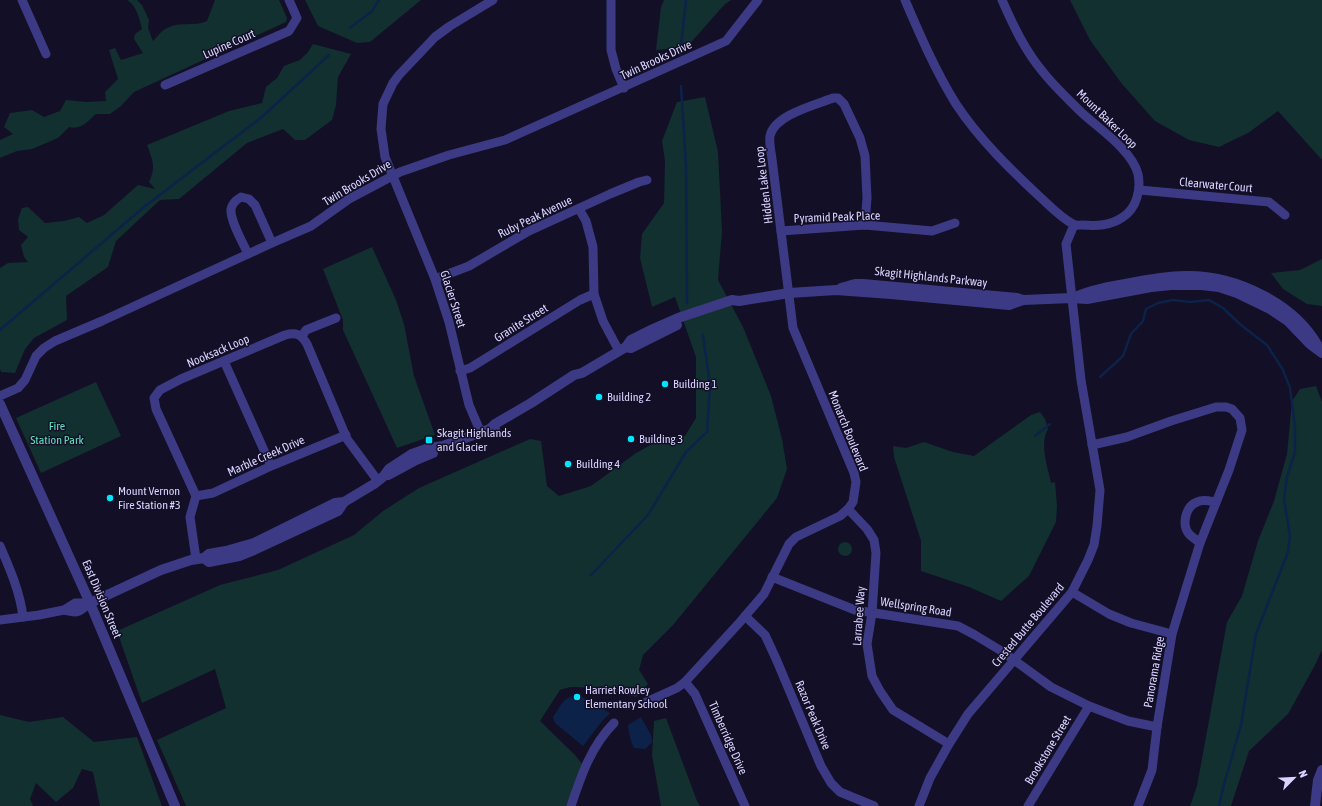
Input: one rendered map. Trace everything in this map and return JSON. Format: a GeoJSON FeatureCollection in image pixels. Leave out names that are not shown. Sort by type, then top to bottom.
{"type":"FeatureCollection","features":[{"type":"Feature","properties":{"kind":"street"},"geometry":{"type":"LineString","coordinates":[[22,0],[46,54]]}},
{"type":"Feature","properties":{"kind":"street","name":"Lupine Court"},"geometry":{"type":"LineString","coordinates":[[165,85],[289,31],[297,18],[289,0]]}},
{"type":"Feature","properties":{"kind":"street","name":"Glacier Street"},"geometry":{"type":"LineString","coordinates":[[486,431],[469,405],[449,322],[435,279],[385,157],[381,129],[383,104],[393,83],[399,75],[435,37],[450,26],[493,0]]}},
{"type":"Feature","properties":{"kind":"street"},"geometry":{"type":"LineString","coordinates":[[611,0],[611,50],[616,69],[624,88]]}},
{"type":"Feature","properties":{"kind":"street","name":"Twin Brooks Drive"},"geometry":{"type":"LineString","coordinates":[[0,396],[18,388],[25,380],[36,356],[44,348],[55,341],[311,226],[349,199],[393,175],[449,155],[505,140],[726,41],[758,0]]}},
{"type":"Feature","properties":{"kind":"street"},"geometry":{"type":"LineString","coordinates":[[905,0],[939,73],[956,104],[976,132],[1015,174],[1054,209],[1074,225],[1096,226],[1113,223],[1125,216],[1133,208],[1140,190]]}},
{"type":"Feature","properties":{"kind":"street","name":"Mount Baker Loop"},"geometry":{"type":"LineString","coordinates":[[1002,0],[1024,45],[1042,71],[1080,111],[1118,145],[1130,158],[1138,173],[1140,190]]}},
{"type":"Feature","properties":{"kind":"street","name":"Hidden Lake Loop"},"geometry":{"type":"LineString","coordinates":[[781,231],[770,136],[775,125],[788,116],[833,98],[838,98],[844,104],[860,138],[865,156],[867,198],[865,226]]}},
{"type":"Feature","properties":{"kind":"street","name":"Ruby Peak Avenue"},"geometry":{"type":"LineString","coordinates":[[435,279],[469,266],[527,232],[639,182],[647,180]]}},
{"type":"Feature","properties":{"kind":"street","name":"Clearwater Court"},"geometry":{"type":"LineString","coordinates":[[1140,190],[1269,202],[1285,215]]}},
{"type":"Feature","properties":{"kind":"street"},"geometry":{"type":"LineString","coordinates":[[248,254],[232,218],[231,208],[235,201],[241,197],[249,199],[255,205],[272,243]]}},
{"type":"Feature","properties":{"kind":"street"},"geometry":{"type":"LineString","coordinates":[[579,209],[586,222],[594,247],[594,294],[603,322],[623,349]]}},
{"type":"Feature","properties":{"kind":"street","name":"Pyramid Peak Place"},"geometry":{"type":"LineString","coordinates":[[789,293],[781,231],[865,226],[932,231],[955,223]]}},
{"type":"Feature","properties":{"kind":"street"},"geometry":{"type":"LineString","coordinates":[[1072,298],[1066,244],[1074,225]]}},
{"type":"Feature","properties":{"kind":"street","name":"Skagit Highlands Parkway"},"geometry":{"type":"LineString","coordinates":[[90,603],[162,570],[200,559],[210,562],[244,554],[280,539],[338,510],[344,502],[381,478],[391,475],[414,461],[433,453],[443,446],[486,431],[574,375],[582,373],[623,349],[631,348],[679,324],[730,307],[739,301],[789,293],[836,290],[854,284],[1017,298],[1023,300],[1072,298],[1087,299],[1151,287],[1201,285],[1237,293],[1270,309],[1288,321],[1322,354]]}},
{"type":"Feature","properties":{"kind":"street","name":"Monarch Boulevard"},"geometry":{"type":"LineString","coordinates":[[789,293],[793,328],[854,473],[856,482],[854,502],[848,509]]}},
{"type":"Feature","properties":{"kind":"street","name":"Granite Street"},"geometry":{"type":"LineString","coordinates":[[460,371],[470,368],[580,300],[594,294]]}},
{"type":"Feature","properties":{"kind":"street","name":"Crested Butte Boulevard"},"geometry":{"type":"LineString","coordinates":[[919,806],[930,778],[968,714],[1072,592],[1094,545],[1098,526],[1100,490],[1081,380],[1072,298]]}},
{"type":"Feature","properties":{"kind":"street"},"geometry":{"type":"LineString","coordinates":[[336,318],[306,330],[302,336],[307,344],[347,439],[381,478]]}},
{"type":"Feature","properties":{"kind":"street","name":"Nooksack Loop"},"geometry":{"type":"LineString","coordinates":[[196,496],[156,409],[154,398],[160,390],[181,379],[285,335],[294,333],[302,336]]}},
{"type":"Feature","properties":{"kind":"street"},"geometry":{"type":"LineString","coordinates":[[224,361],[271,466]]}},
{"type":"Feature","properties":{"kind":"street","name":"East Division Street"},"geometry":{"type":"LineString","coordinates":[[0,404],[90,603],[175,806]]}},
{"type":"Feature","properties":{"kind":"street","name":"Panorama Ridge"},"geometry":{"type":"LineString","coordinates":[[1092,445],[1127,437],[1216,407],[1226,407],[1232,409],[1240,418],[1242,430],[1229,470],[1200,543],[1172,634],[1157,727],[1152,770],[1138,806]]}},
{"type":"Feature","properties":{"kind":"street","name":"Marble Creek Drive"},"geometry":{"type":"LineString","coordinates":[[196,496],[214,493],[271,466],[346,435]]}},
{"type":"Feature","properties":{"kind":"street"},"geometry":{"type":"LineString","coordinates":[[196,496],[190,517],[200,559]]}},
{"type":"Feature","properties":{"kind":"street"},"geometry":{"type":"LineString","coordinates":[[1200,543],[1189,535],[1185,526],[1185,516],[1190,507],[1195,503],[1204,500],[1216,502]]}},
{"type":"Feature","properties":{"kind":"street"},"geometry":{"type":"LineString","coordinates":[[646,702],[677,688],[685,682],[745,616],[764,594],[788,544],[796,537],[840,516],[848,509]]}},
{"type":"Feature","properties":{"kind":"street","name":"Larrabee Way"},"geometry":{"type":"LineString","coordinates":[[848,509],[867,528],[874,540],[876,553],[872,613],[867,644],[872,676],[893,710],[949,744]]}},
{"type":"Feature","properties":{"kind":"street"},"geometry":{"type":"LineString","coordinates":[[0,546],[10,569],[21,602],[24,617]]}},
{"type":"Feature","properties":{"kind":"street","name":"Wellspring Road"},"geometry":{"type":"LineString","coordinates":[[772,577],[855,610],[958,626],[975,635],[1051,687],[1089,706],[1128,721],[1157,727]]}},
{"type":"Feature","properties":{"kind":"street"},"geometry":{"type":"LineString","coordinates":[[1072,592],[1109,614],[1131,623],[1172,634]]}},
{"type":"Feature","properties":{"kind":"street"},"geometry":{"type":"LineString","coordinates":[[0,620],[64,610],[75,603],[90,603]]}},
{"type":"Feature","properties":{"kind":"street","name":"Razor Peak Drive"},"geometry":{"type":"LineString","coordinates":[[745,616],[765,635],[821,766],[831,783],[840,792],[874,806]]}},
{"type":"Feature","properties":{"kind":"street","name":"Timberridge Drive"},"geometry":{"type":"LineString","coordinates":[[685,682],[695,694],[745,806]]}},
{"type":"Feature","properties":{"kind":"street","name":"Brookstone Street"},"geometry":{"type":"LineString","coordinates":[[1028,806],[1089,706]]}},
{"type":"Feature","properties":{"kind":"street"},"geometry":{"type":"LineString","coordinates":[[570,806],[585,766],[601,738],[614,723]]}},
{"type":"Feature","properties":{"kind":"street"},"geometry":{"type":"LineString","coordinates":[[1315,806],[1318,780],[1322,770]]}},
{"type":"Feature","properties":{"kind":"green space"},"geometry":{"type":"Polygon","coordinates":[[[127,0],[137,0],[142,5],[149,20],[148,28],[153,41],[163,30],[172,26],[197,24],[207,21],[215,0],[279,0],[287,18],[286,22],[134,92],[121,106],[110,114],[96,114],[80,126],[73,128],[69,127],[58,138],[32,149],[17,151],[0,158],[0,140],[13,134],[4,127],[10,113],[32,110],[44,117],[60,111],[66,100],[86,102],[106,101],[105,92],[118,79],[109,50],[115,48],[121,60],[143,53],[134,39],[135,34],[142,29],[139,17],[133,6],[127,0]]]}},
{"type":"Feature","properties":{"kind":"green space"},"geometry":{"type":"Polygon","coordinates":[[[305,0],[421,0],[370,42],[357,43],[318,26],[305,0]]]}},
{"type":"Feature","properties":{"kind":"green space"},"geometry":{"type":"Polygon","coordinates":[[[664,0],[731,0],[724,5],[687,47],[656,50],[661,7],[664,0]]]}},
{"type":"Feature","properties":{"kind":"green space"},"geometry":{"type":"Polygon","coordinates":[[[1070,0],[1322,0],[1322,160],[1278,111],[1248,133],[1219,147],[1189,140],[1155,121],[1122,84],[1090,40],[1070,0]]]}},
{"type":"Feature","properties":{"kind":"green space"},"geometry":{"type":"Polygon","coordinates":[[[313,44],[351,54],[338,77],[336,105],[332,120],[305,140],[295,140],[283,129],[247,143],[179,199],[160,200],[116,241],[108,267],[66,296],[67,320],[34,338],[25,349],[15,373],[1,372],[0,268],[8,263],[28,262],[24,257],[21,245],[28,237],[19,230],[18,219],[22,208],[28,207],[45,223],[64,221],[79,217],[87,223],[104,215],[138,185],[155,189],[149,182],[153,164],[147,145],[229,111],[262,103],[266,87],[277,78],[284,66],[300,60],[313,44]]]}},
{"type":"Feature","properties":{"kind":"green space"},"geometry":{"type":"Polygon","coordinates":[[[705,97],[718,152],[722,231],[718,280],[743,327],[771,396],[782,439],[787,469],[777,498],[673,625],[643,655],[639,670],[648,684],[636,697],[587,688],[570,687],[560,690],[540,721],[575,755],[583,765],[567,806],[186,806],[157,740],[226,708],[215,669],[142,703],[117,631],[220,585],[278,570],[354,535],[383,511],[419,488],[530,439],[541,441],[547,486],[559,496],[591,486],[636,453],[654,443],[685,436],[696,418],[696,357],[675,297],[652,307],[640,258],[642,234],[664,203],[665,161],[662,141],[677,102],[705,97]]]}},
{"type":"Feature","properties":{"kind":"green space"},"geometry":{"type":"Polygon","coordinates":[[[372,247],[396,300],[404,324],[414,376],[435,435],[397,448],[343,330],[343,320],[323,269],[372,247]]]}},
{"type":"Feature","properties":{"kind":"green space"},"geometry":{"type":"Polygon","coordinates":[[[1322,259],[1322,306],[1307,304],[1283,289],[1271,273],[1300,270],[1322,259]]]}},
{"type":"Feature","properties":{"kind":"green space","name":"Fire Station Park"},"geometry":{"type":"Polygon","coordinates":[[[96,382],[121,436],[41,473],[16,418],[96,382]]]}},
{"type":"Feature","properties":{"kind":"green space"},"geometry":{"type":"Polygon","coordinates":[[[1316,386],[1322,402],[1322,650],[1288,714],[1249,751],[1231,806],[1190,806],[1197,786],[1227,622],[1242,596],[1258,541],[1274,501],[1287,454],[1292,401],[1300,389],[1316,386]]]}},
{"type":"Feature","properties":{"kind":"green space"},"geometry":{"type":"Polygon","coordinates":[[[1040,412],[1045,419],[1048,429],[1045,435],[1044,448],[1051,483],[1055,482],[1057,506],[1056,522],[1029,576],[1001,601],[969,587],[921,571],[921,541],[894,457],[893,446],[906,448],[924,442],[953,452],[974,456],[1031,415],[1040,412]]]}},
{"type":"Feature","properties":{"kind":"green space"},"geometry":{"type":"Polygon","coordinates":[[[842,542],[848,542],[852,546],[852,552],[848,556],[842,556],[838,552],[838,546],[842,542]]]}},
{"type":"Feature","properties":{"kind":"green space"},"geometry":{"type":"Polygon","coordinates":[[[0,715],[29,722],[63,717],[94,742],[137,737],[162,806],[100,806],[93,772],[82,769],[73,788],[56,802],[36,783],[30,799],[33,806],[0,806],[0,715]]]}},
{"type":"Feature","properties":{"kind":"green space"},"geometry":{"type":"Polygon","coordinates":[[[666,718],[700,806],[661,806],[652,755],[654,721],[666,718]]]}},
{"type":"Feature","properties":{"kind":"water"},"geometry":{"type":"Polygon","coordinates":[[[579,695],[610,713],[583,746],[555,723],[553,717],[561,705],[569,697],[579,695]]]}},
{"type":"Feature","properties":{"kind":"water"},"geometry":{"type":"Polygon","coordinates":[[[641,717],[651,735],[652,742],[645,749],[634,748],[628,728],[628,725],[641,717]]]}},
{"type":"Feature","properties":{"kind":"waterway"},"geometry":{"type":"LineString","coordinates":[[350,28],[372,11],[379,0]]}},
{"type":"Feature","properties":{"kind":"waterway"},"geometry":{"type":"LineString","coordinates":[[680,55],[686,0]]}},
{"type":"Feature","properties":{"kind":"waterway"},"geometry":{"type":"LineString","coordinates":[[0,330],[144,207],[263,116],[329,55]]}},
{"type":"Feature","properties":{"kind":"waterway"},"geometry":{"type":"LineString","coordinates":[[681,86],[686,166],[687,303]]}},
{"type":"Feature","properties":{"kind":"waterway"},"geometry":{"type":"LineString","coordinates":[[1100,377],[1123,356],[1131,334],[1143,321],[1146,309],[1158,303],[1173,300],[1190,302],[1209,300],[1223,308],[1241,325],[1267,345],[1283,370],[1290,388],[1295,427],[1295,452],[1287,477],[1284,499],[1290,536],[1288,552],[1256,634],[1241,725],[1219,806]]}},
{"type":"Feature","properties":{"kind":"waterway"},"geometry":{"type":"LineString","coordinates":[[591,575],[648,515],[686,452],[707,432],[710,385],[703,335]]}},
{"type":"Feature","properties":{"kind":"waterway"},"geometry":{"type":"LineString","coordinates":[[1035,436],[1050,424]]}},
{"type":"Feature","properties":{"kind":"place","name":"Building 1"},"geometry":{"type":"Point","coordinates":[665,384]}},
{"type":"Feature","properties":{"kind":"place","name":"Building 2"},"geometry":{"type":"Point","coordinates":[599,397]}},
{"type":"Feature","properties":{"kind":"place","name":"Building 3"},"geometry":{"type":"Point","coordinates":[631,439]}},
{"type":"Feature","properties":{"kind":"place","name":"Skagit Highlands and Glacier"},"geometry":{"type":"Point","coordinates":[429,440]}},
{"type":"Feature","properties":{"kind":"place","name":"Building 4"},"geometry":{"type":"Point","coordinates":[568,464]}},
{"type":"Feature","properties":{"kind":"place","name":"Mount Vernon Fire Station #3"},"geometry":{"type":"Point","coordinates":[110,498]}},
{"type":"Feature","properties":{"kind":"place","name":"Harriet Rowley Elementary School"},"geometry":{"type":"Point","coordinates":[577,697]}}]}
